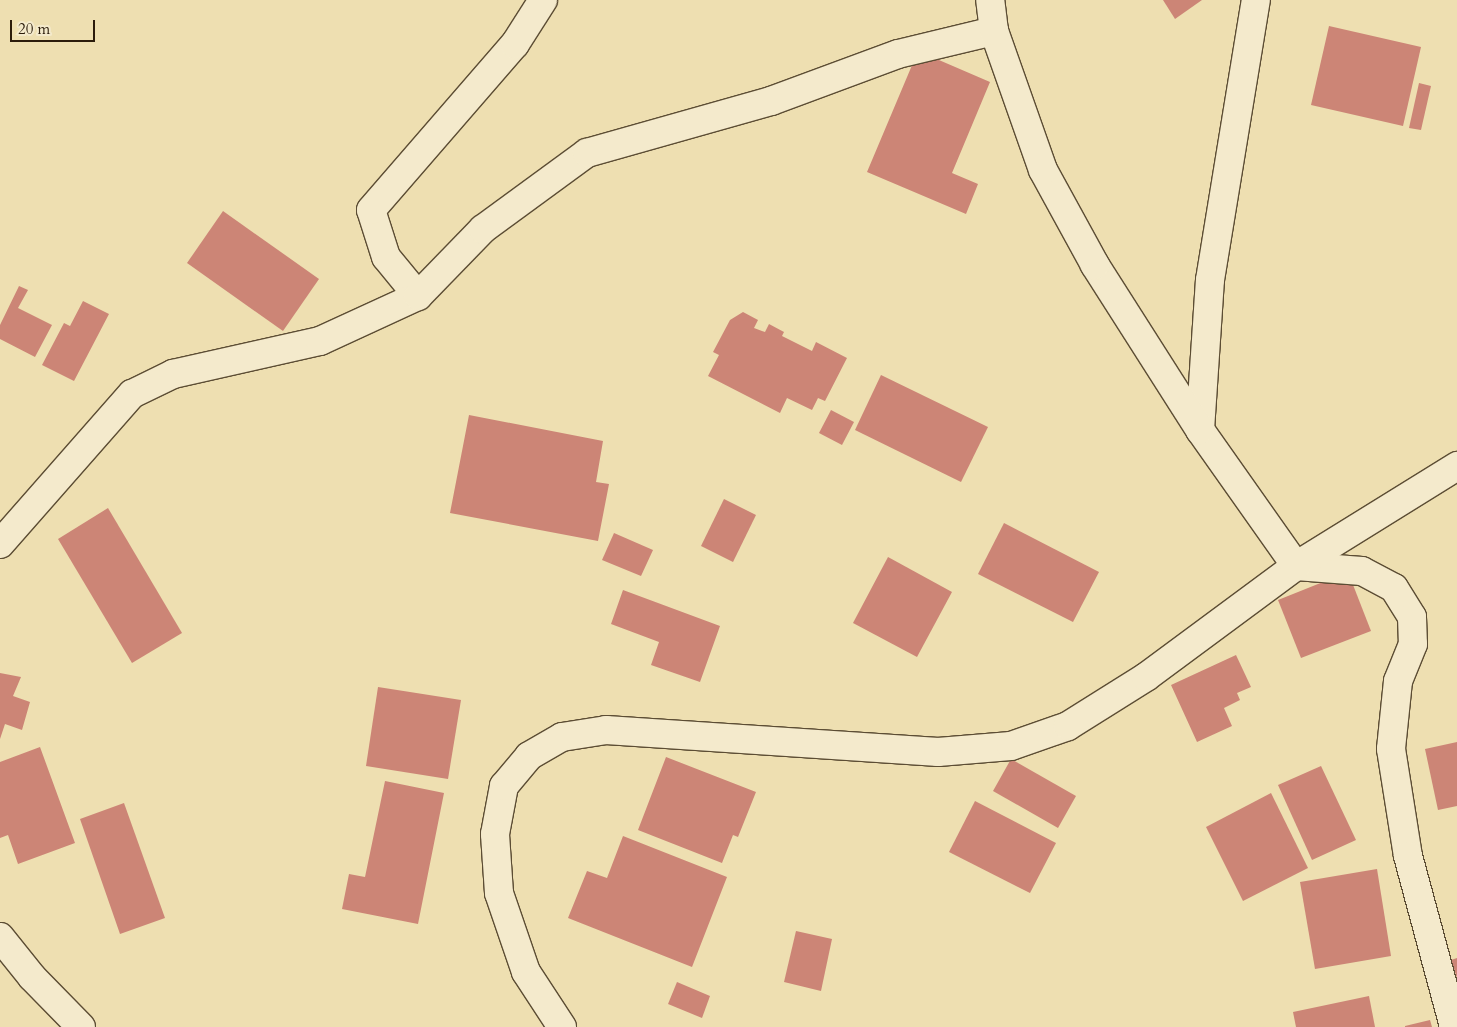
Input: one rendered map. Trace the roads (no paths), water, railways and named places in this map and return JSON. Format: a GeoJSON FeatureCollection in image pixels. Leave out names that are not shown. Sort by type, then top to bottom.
{"type":"FeatureCollection","features":[{"type":"Feature","properties":{"kind":"street"},"geometry":{"type":"LineString","coordinates":[[418,296],[386,257],[371,210],[514,44],[543,0]]}},
{"type":"Feature","properties":{"kind":"street"},"geometry":{"type":"LineString","coordinates":[[990,0],[994,31],[1043,170],[1095,265],[1200,430],[1296,566]]}},
{"type":"Feature","properties":{"kind":"street"},"geometry":{"type":"LineString","coordinates":[[1200,430],[1210,280],[1256,0]]}},
{"type":"Feature","properties":{"kind":"street"},"geometry":{"type":"LineString","coordinates":[[0,544],[132,394],[173,374],[320,341],[418,296],[483,230],[587,153],[771,100],[898,54],[994,31]]}},
{"type":"Feature","properties":{"kind":"street"},"geometry":{"type":"LineString","coordinates":[[562,1027],[526,972],[499,893],[495,834],[504,786],[528,756],[562,737],[606,730],[938,752],[1011,746],[1068,726],[1146,678],[1296,566],[1457,466]]}},
{"type":"Feature","properties":{"kind":"street"},"geometry":{"type":"LineString","coordinates":[[1296,566],[1362,571],[1394,588],[1412,617],[1413,644],[1398,681],[1391,749],[1408,856],[1454,1027]]}},
{"type":"Feature","properties":{"kind":"street"},"geometry":{"type":"LineString","coordinates":[[0,937],[32,976],[81,1027]]}},
{"type":"Feature","properties":{"kind":"street"},"geometry":{"type":"LineString","coordinates":[[0,968],[32,976]]}}]}
